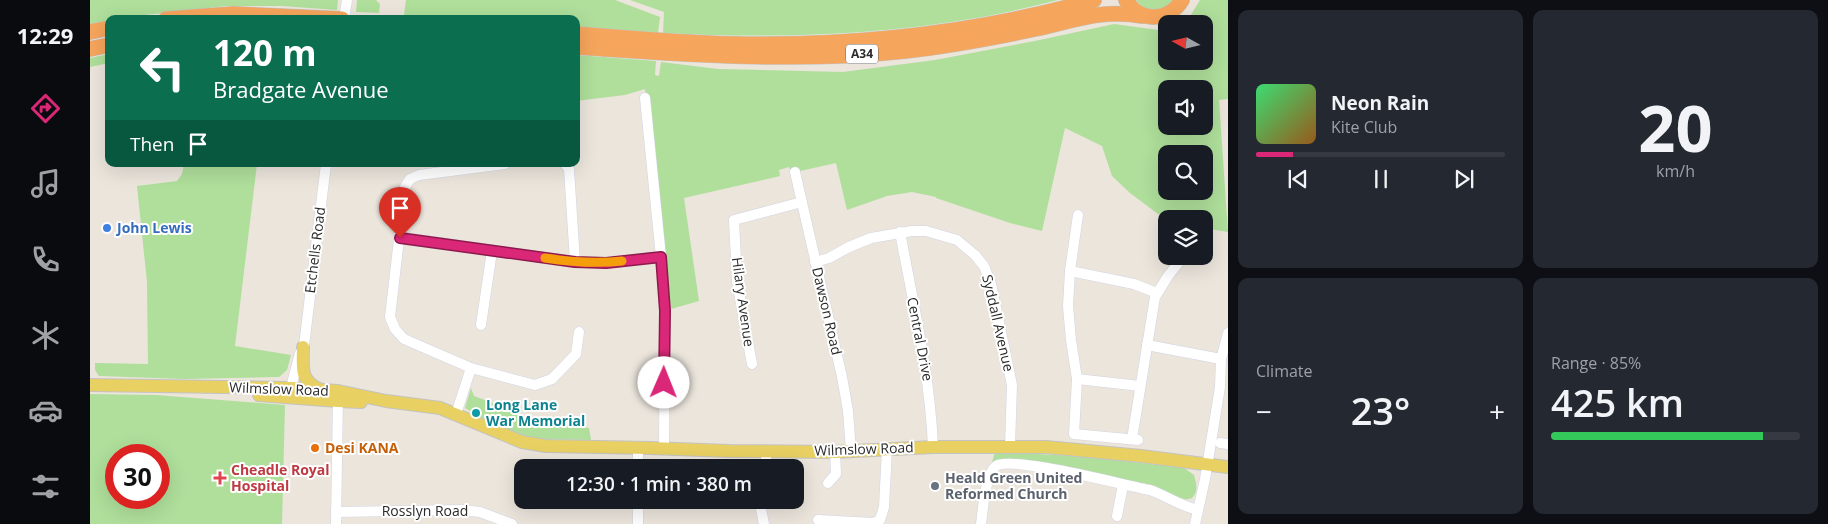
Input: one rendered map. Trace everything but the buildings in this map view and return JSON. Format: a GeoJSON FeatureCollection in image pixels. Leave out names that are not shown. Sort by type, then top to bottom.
{"type":"FeatureCollection","features":[{"type":"Feature","properties":{"kind":"highway","name":"A34"},"geometry":{"type":"LineString","coordinates":[[580,34],[733,44],[802,44],[870,40],[933,34],[984,25],[1094,0]]}},
{"type":"Feature","properties":{"kind":"highway"},"geometry":{"type":"LineString","coordinates":[[1126,0],[1132,8],[1143,16]]}},
{"type":"Feature","properties":{"kind":"highway","name":"A34"},"geometry":{"type":"LineString","coordinates":[[580,47],[733,56],[833,56],[903,51],[955,44],[1039,28],[1101,13],[1162,17],[1174,10],[1182,0]]}},
{"type":"Feature","properties":{"kind":"highway"},"geometry":{"type":"LineString","coordinates":[[220,15],[345,11]]}},
{"type":"Feature","properties":{"kind":"highway"},"geometry":{"type":"LineString","coordinates":[[90,32],[105,29]]}},
{"type":"Feature","properties":{"kind":"highway"},"geometry":{"type":"LineString","coordinates":[[90,49],[105,46]]}},
{"type":"Feature","properties":{"kind":"main road"},"geometry":{"type":"LineString","coordinates":[[304,341],[303,372],[310,385],[319,389]]}},
{"type":"Feature","properties":{"kind":"main road","name":"Wilmslow Road"},"geometry":{"type":"LineString","coordinates":[[90,385],[170,387],[338,396],[428,406],[456,414],[530,444],[768,452],[835,452],[933,446],[1010,446],[1064,448],[1228,467]]}},
{"type":"Feature","properties":{"kind":"main road","name":"Wilmslow Road"},"geometry":{"type":"LineString","coordinates":[[294,394],[319,389],[338,396]]}},
{"type":"Feature","properties":{"kind":"street"},"geometry":{"type":"LineString","coordinates":[[645,98],[665,311],[664,448]]}},
{"type":"Feature","properties":{"kind":"street","name":"Etchells Road"},"geometry":{"type":"LineString","coordinates":[[294,394],[304,341],[326,167]]}},
{"type":"Feature","properties":{"kind":"street"},"geometry":{"type":"LineString","coordinates":[[482,167],[419,175],[410,179],[405,187],[390,317],[395,329],[404,339],[471,368],[535,385],[552,379],[576,354],[579,332]]}},
{"type":"Feature","properties":{"kind":"street"},"geometry":{"type":"LineString","coordinates":[[567,167],[575,262]]}},
{"type":"Feature","properties":{"kind":"street","name":"Dawson Road"},"geometry":{"type":"LineString","coordinates":[[795,172],[842,377],[848,411],[851,451]]}},
{"type":"Feature","properties":{"kind":"street","name":"Hilary Avenue"},"geometry":{"type":"LineString","coordinates":[[752,364],[737,281],[734,220],[802,202]]}},
{"type":"Feature","properties":{"kind":"street"},"geometry":{"type":"LineString","coordinates":[[1078,215],[1070,271],[1068,306],[1077,379],[1074,434],[1135,440],[1140,386],[1155,297],[1177,265]]}},
{"type":"Feature","properties":{"kind":"street","name":"Syddall Avenue"},"geometry":{"type":"LineString","coordinates":[[815,262],[871,238],[900,232],[926,231],[957,240],[975,255],[984,266],[991,284],[1012,385],[1010,446]]}},
{"type":"Feature","properties":{"kind":"street","name":"Central Drive"},"geometry":{"type":"LineString","coordinates":[[900,232],[928,384],[932,413],[933,446]]}},
{"type":"Feature","properties":{"kind":"street"},"geometry":{"type":"LineString","coordinates":[[400,238],[575,262],[606,263],[661,257]]}},
{"type":"Feature","properties":{"kind":"street"},"geometry":{"type":"LineString","coordinates":[[481,325],[492,251]]}},
{"type":"Feature","properties":{"kind":"street"},"geometry":{"type":"LineString","coordinates":[[1070,271],[1134,284],[1157,293]]}},
{"type":"Feature","properties":{"kind":"street"},"geometry":{"type":"LineString","coordinates":[[1195,524],[1224,388],[1221,359],[1228,333]]}},
{"type":"Feature","properties":{"kind":"street"},"geometry":{"type":"LineString","coordinates":[[1147,345],[1221,359]]}},
{"type":"Feature","properties":{"kind":"street"},"geometry":{"type":"LineString","coordinates":[[456,414],[471,368]]}},
{"type":"Feature","properties":{"kind":"street"},"geometry":{"type":"LineString","coordinates":[[1077,379],[1140,386]]}},
{"type":"Feature","properties":{"kind":"street"},"geometry":{"type":"LineString","coordinates":[[336,524],[338,396]]}},
{"type":"Feature","properties":{"kind":"street"},"geometry":{"type":"LineString","coordinates":[[638,447],[638,459]]}},
{"type":"Feature","properties":{"kind":"street"},"geometry":{"type":"LineString","coordinates":[[818,520],[873,523],[880,520],[884,507],[888,448]]}},
{"type":"Feature","properties":{"kind":"street"},"geometry":{"type":"LineString","coordinates":[[767,459],[768,452]]}},
{"type":"Feature","properties":{"kind":"street"},"geometry":{"type":"LineString","coordinates":[[828,483],[840,475],[835,452]]}},
{"type":"Feature","properties":{"kind":"street"},"geometry":{"type":"LineString","coordinates":[[981,524],[988,480],[996,466],[1003,464],[1034,466],[1160,493],[1184,506],[1198,510]]}},
{"type":"Feature","properties":{"kind":"street"},"geometry":{"type":"LineString","coordinates":[[1117,516],[1123,485]]}},
{"type":"Feature","properties":{"kind":"street"},"geometry":{"type":"LineString","coordinates":[[638,509],[638,524]]}},
{"type":"Feature","properties":{"kind":"street"},"geometry":{"type":"LineString","coordinates":[[761,509],[764,524]]}},
{"type":"Feature","properties":{"kind":"street","name":"Rosslyn Road"},"geometry":{"type":"LineString","coordinates":[[336,512],[462,510],[480,512],[512,524]]}},
{"type":"Feature","properties":{"kind":"green space"},"geometry":{"type":"Polygon","coordinates":[[[90,0],[338,0],[337,10],[282,6],[226,6],[145,15],[105,15],[105,21],[90,24],[90,0]]]}},
{"type":"Feature","properties":{"kind":"green space"},"geometry":{"type":"Polygon","coordinates":[[[357,0],[376,0],[380,4],[379,13],[356,12],[357,0]]]}},
{"type":"Feature","properties":{"kind":"green space"},"geometry":{"type":"Polygon","coordinates":[[[406,0],[615,0],[660,17],[658,33],[580,27],[580,15],[404,15],[406,0]]]}},
{"type":"Feature","properties":{"kind":"green space"},"geometry":{"type":"Polygon","coordinates":[[[630,0],[1058,0],[960,20],[911,27],[862,32],[762,36],[663,33],[664,12],[630,0]]]}},
{"type":"Feature","properties":{"kind":"green space"},"geometry":{"type":"Polygon","coordinates":[[[1136,0],[1175,0],[1166,7],[1155,10],[1145,8],[1136,0]]]}},
{"type":"Feature","properties":{"kind":"green space"},"geometry":{"type":"Polygon","coordinates":[[[1200,0],[1228,0],[1228,99],[1219,100],[1228,232],[1213,230],[1213,210],[1158,210],[1158,214],[1130,193],[1112,176],[1102,146],[1065,128],[1042,231],[1010,223],[936,197],[912,192],[887,196],[847,210],[836,163],[791,173],[789,167],[779,170],[780,176],[684,198],[699,301],[671,309],[645,89],[625,95],[580,101],[580,55],[656,61],[655,75],[659,76],[661,62],[718,69],[843,72],[935,60],[1114,24],[1158,30],[1158,70],[1213,70],[1213,15],[1191,15],[1200,0]]]}},
{"type":"Feature","properties":{"kind":"green space"},"geometry":{"type":"Polygon","coordinates":[[[105,55],[105,64],[90,67],[90,58],[105,55]]]}},
{"type":"Feature","properties":{"kind":"green space"},"geometry":{"type":"Polygon","coordinates":[[[183,167],[257,167],[235,346],[291,355],[287,370],[279,377],[184,379],[99,376],[95,370],[95,363],[148,364],[147,282],[137,186],[177,181],[182,174],[183,167]]]}},
{"type":"Feature","properties":{"kind":"green space"},"geometry":{"type":"Polygon","coordinates":[[[471,388],[474,396],[520,413],[520,416],[534,420],[589,428],[591,440],[536,439],[504,428],[465,408],[471,388]]]}},
{"type":"Feature","properties":{"kind":"green space","name":"Cheadle Royal Hospital"},"geometry":{"type":"Polygon","coordinates":[[[90,394],[156,395],[285,405],[282,524],[90,524],[90,394]]]}},
{"type":"Feature","properties":{"kind":"green space"},"geometry":{"type":"Polygon","coordinates":[[[995,452],[1079,456],[1184,468],[1194,475],[1196,490],[1192,498],[1184,499],[1155,487],[1031,461],[990,469],[995,452]]]}},
{"type":"Feature","properties":{"kind":"slow traffic"},"geometry":{"type":"LineString","coordinates":[[545,258],[575,262],[606,263],[622,261]]}},
{"type":"Feature","properties":{"kind":"place","name":"John Lewis"},"geometry":{"type":"Point","coordinates":[107,228]}},
{"type":"Feature","properties":{"kind":"place","name":"Long Lane War Memorial"},"geometry":{"type":"Point","coordinates":[476,413]}},
{"type":"Feature","properties":{"kind":"place","name":"Desi KANA"},"geometry":{"type":"Point","coordinates":[315,448]}},
{"type":"Feature","properties":{"kind":"place","name":"Cheadle Royal Hospital"},"geometry":{"type":"Point","coordinates":[220,478]}},
{"type":"Feature","properties":{"kind":"place","name":"Heald Green United Reformed Church"},"geometry":{"type":"Point","coordinates":[935,486]}},
{"type":"Feature","properties":{"kind":"route"},"geometry":{"type":"LineString","coordinates":[[400,238],[575,262],[606,263],[661,257],[665,311],[664,383]]}}]}
